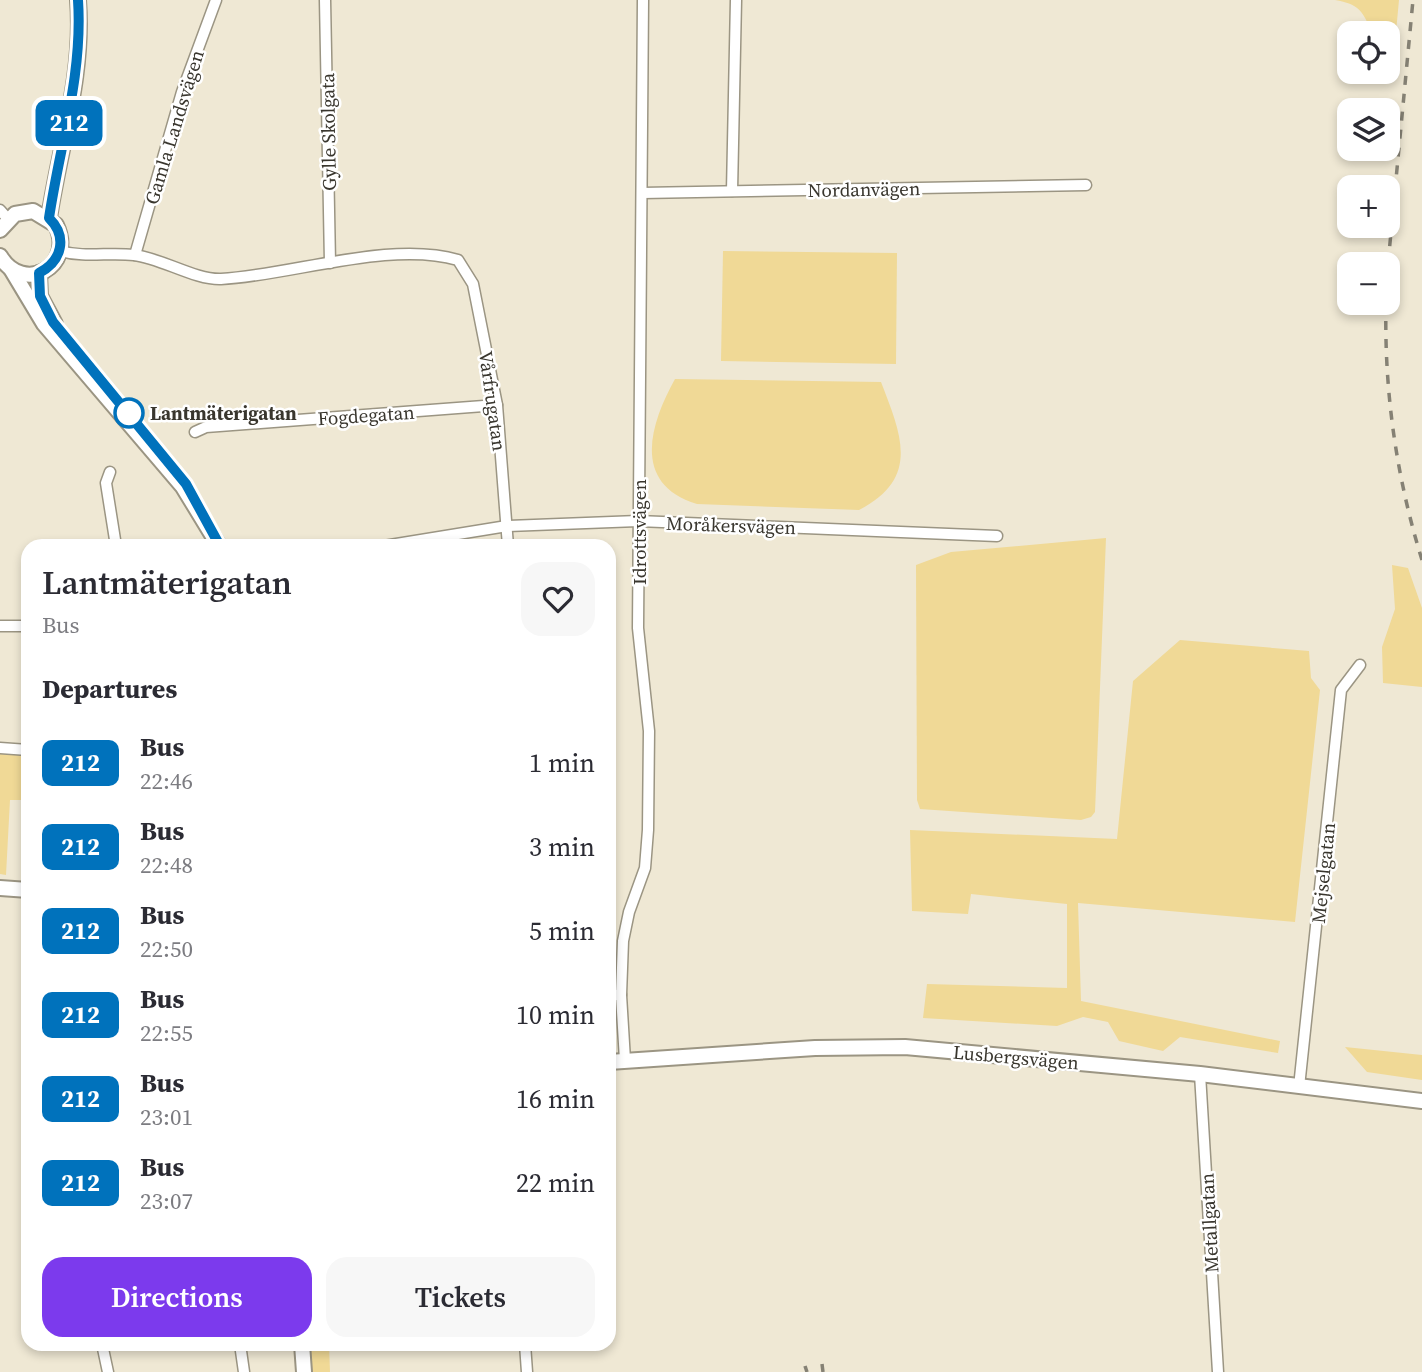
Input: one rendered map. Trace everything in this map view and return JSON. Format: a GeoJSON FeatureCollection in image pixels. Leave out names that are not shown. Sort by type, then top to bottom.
{"type":"FeatureCollection","features":[{"type":"Feature","properties":{"kind":"street"},"geometry":{"type":"LineString","coordinates":[[49,218],[72,107],[81,32],[78,0]]}},
{"type":"Feature","properties":{"kind":"street","name":"Gamla Landsvägen"},"geometry":{"type":"LineString","coordinates":[[135,255],[182,92],[216,0]]}},
{"type":"Feature","properties":{"kind":"street","name":"Gylle Skolgata"},"geometry":{"type":"LineString","coordinates":[[325,0],[330,263]]}},
{"type":"Feature","properties":{"kind":"street","name":"Idrottsvägen"},"geometry":{"type":"LineString","coordinates":[[625,1060],[621,995],[623,941],[629,912],[646,868],[648,830],[649,731],[639,628],[638,521],[643,0]]}},
{"type":"Feature","properties":{"kind":"street"},"geometry":{"type":"LineString","coordinates":[[732,191],[736,0]]}},
{"type":"Feature","properties":{"kind":"street","name":"Nordanvägen"},"geometry":{"type":"LineString","coordinates":[[642,193],[1086,185]]}},
{"type":"Feature","properties":{"kind":"street"},"geometry":{"type":"LineString","coordinates":[[3,220],[33,211],[49,218],[60,233],[60,251],[56,261],[39,273],[20,274],[11,270]]}},
{"type":"Feature","properties":{"kind":"street"},"geometry":{"type":"LineString","coordinates":[[60,251],[77,256],[135,255],[216,279],[330,263]]}},
{"type":"Feature","properties":{"kind":"street","name":"Vårfrugatan"},"geometry":{"type":"LineString","coordinates":[[330,263],[434,253],[458,261],[473,284],[497,405],[508,539]]}},
{"type":"Feature","properties":{"kind":"street"},"geometry":{"type":"LineString","coordinates":[[0,256],[44,324],[183,487],[216,539]]}},
{"type":"Feature","properties":{"kind":"street"},"geometry":{"type":"LineString","coordinates":[[39,273],[40,296],[53,322],[186,484],[216,539]]}},
{"type":"Feature","properties":{"kind":"street","name":"Fogdegatan"},"geometry":{"type":"LineString","coordinates":[[195,432],[206,428],[497,405]]}},
{"type":"Feature","properties":{"kind":"street"},"geometry":{"type":"LineString","coordinates":[[110,472],[106,483],[115,539]]}},
{"type":"Feature","properties":{"kind":"street","name":"Moråkersvägen"},"geometry":{"type":"LineString","coordinates":[[427,539],[507,526],[638,521],[997,536]]}},
{"type":"Feature","properties":{"kind":"street"},"geometry":{"type":"LineString","coordinates":[[0,626],[21,626]]}},
{"type":"Feature","properties":{"kind":"street","name":"Mejselgatan"},"geometry":{"type":"LineString","coordinates":[[1299,1087],[1341,690],[1360,665]]}},
{"type":"Feature","properties":{"kind":"street"},"geometry":{"type":"LineString","coordinates":[[0,748],[21,750]]}},
{"type":"Feature","properties":{"kind":"street"},"geometry":{"type":"LineString","coordinates":[[0,888],[21,890]]}},
{"type":"Feature","properties":{"kind":"street"},"geometry":{"type":"LineString","coordinates":[[616,995],[621,995]]}},
{"type":"Feature","properties":{"kind":"street","name":"Lusbergsvägen"},"geometry":{"type":"LineString","coordinates":[[616,1061],[815,1048],[905,1047],[1200,1074],[1422,1101]]}},
{"type":"Feature","properties":{"kind":"street","name":"Metallgatan"},"geometry":{"type":"LineString","coordinates":[[1200,1074],[1218,1372]]}},
{"type":"Feature","properties":{"kind":"street"},"geometry":{"type":"LineString","coordinates":[[104,1351],[108,1372]]}},
{"type":"Feature","properties":{"kind":"street"},"geometry":{"type":"LineString","coordinates":[[241,1351],[244,1372]]}},
{"type":"Feature","properties":{"kind":"street"},"geometry":{"type":"LineString","coordinates":[[296,1351],[298,1372]]}},
{"type":"Feature","properties":{"kind":"street"},"geometry":{"type":"LineString","coordinates":[[302,1351],[304,1372]]}},
{"type":"Feature","properties":{"kind":"street"},"geometry":{"type":"LineString","coordinates":[[526,1351],[527,1372]]}},
{"type":"Feature","properties":{"kind":"shaded area"},"geometry":{"type":"Polygon","coordinates":[[[1335,0],[1399,0],[1397,21],[1367,21],[1359,10],[1335,0]]]}},
{"type":"Feature","properties":{"kind":"shaded area"},"geometry":{"type":"Polygon","coordinates":[[[723,251],[897,253],[896,364],[721,361],[723,251]]]}},
{"type":"Feature","properties":{"kind":"shaded area"},"geometry":{"type":"Polygon","coordinates":[[[675,379],[881,382],[899,437],[901,454],[898,469],[891,484],[879,497],[859,510],[697,504],[676,495],[662,482],[654,468],[654,433],[666,396],[675,379]]]}},
{"type":"Feature","properties":{"kind":"shaded area"},"geometry":{"type":"Polygon","coordinates":[[[1106,538],[1095,812],[1091,817],[1081,820],[920,809],[917,800],[916,565],[951,552],[1106,538]]]}},
{"type":"Feature","properties":{"kind":"shaded area"},"geometry":{"type":"Polygon","coordinates":[[[1392,565],[1408,568],[1422,608],[1422,687],[1383,683],[1382,647],[1395,609],[1392,565]]]}},
{"type":"Feature","properties":{"kind":"shaded area"},"geometry":{"type":"Polygon","coordinates":[[[1180,640],[1309,651],[1311,678],[1320,690],[1295,922],[1078,903],[1081,1001],[1280,1041],[1278,1053],[1180,1037],[1163,1051],[1119,1041],[1108,1022],[1083,1017],[1057,1026],[923,1018],[927,984],[1067,988],[1067,904],[971,894],[968,914],[912,911],[910,830],[1117,839],[1133,681],[1180,640]]]}},
{"type":"Feature","properties":{"kind":"shaded area"},"geometry":{"type":"Polygon","coordinates":[[[0,752],[21,754],[21,800],[10,800],[6,875],[0,874],[0,752]]]}},
{"type":"Feature","properties":{"kind":"shaded area"},"geometry":{"type":"Polygon","coordinates":[[[1345,1047],[1422,1055],[1422,1080],[1367,1072],[1345,1047]]]}},
{"type":"Feature","properties":{"kind":"shaded area"},"geometry":{"type":"Polygon","coordinates":[[[310,1351],[329,1351],[330,1372],[312,1372],[310,1351]]]}},
{"type":"Feature","properties":{"kind":"railway"},"geometry":{"type":"LineString","coordinates":[[1389,252],[1413,0]]}},
{"type":"Feature","properties":{"kind":"railway"},"geometry":{"type":"LineString","coordinates":[[1386,315],[1387,368],[1394,433],[1405,497],[1422,560]]}},
{"type":"Feature","properties":{"kind":"railway"},"geometry":{"type":"LineString","coordinates":[[822,1364],[823,1372]]}},
{"type":"Feature","properties":{"kind":"railway"},"geometry":{"type":"LineString","coordinates":[[805,1366],[807,1372]]}},
{"type":"Feature","properties":{"kind":"bus line","name":"212"},"geometry":{"type":"LineString","coordinates":[[78,0],[81,32],[72,107],[53,188],[49,218],[60,233],[60,251],[56,261],[39,273],[40,296],[47,312],[65,338],[186,484],[216,539]]}},
{"type":"Feature","properties":{"kind":"place","name":"Lantmäterigatan"},"geometry":{"type":"Point","coordinates":[129,413]}}]}
